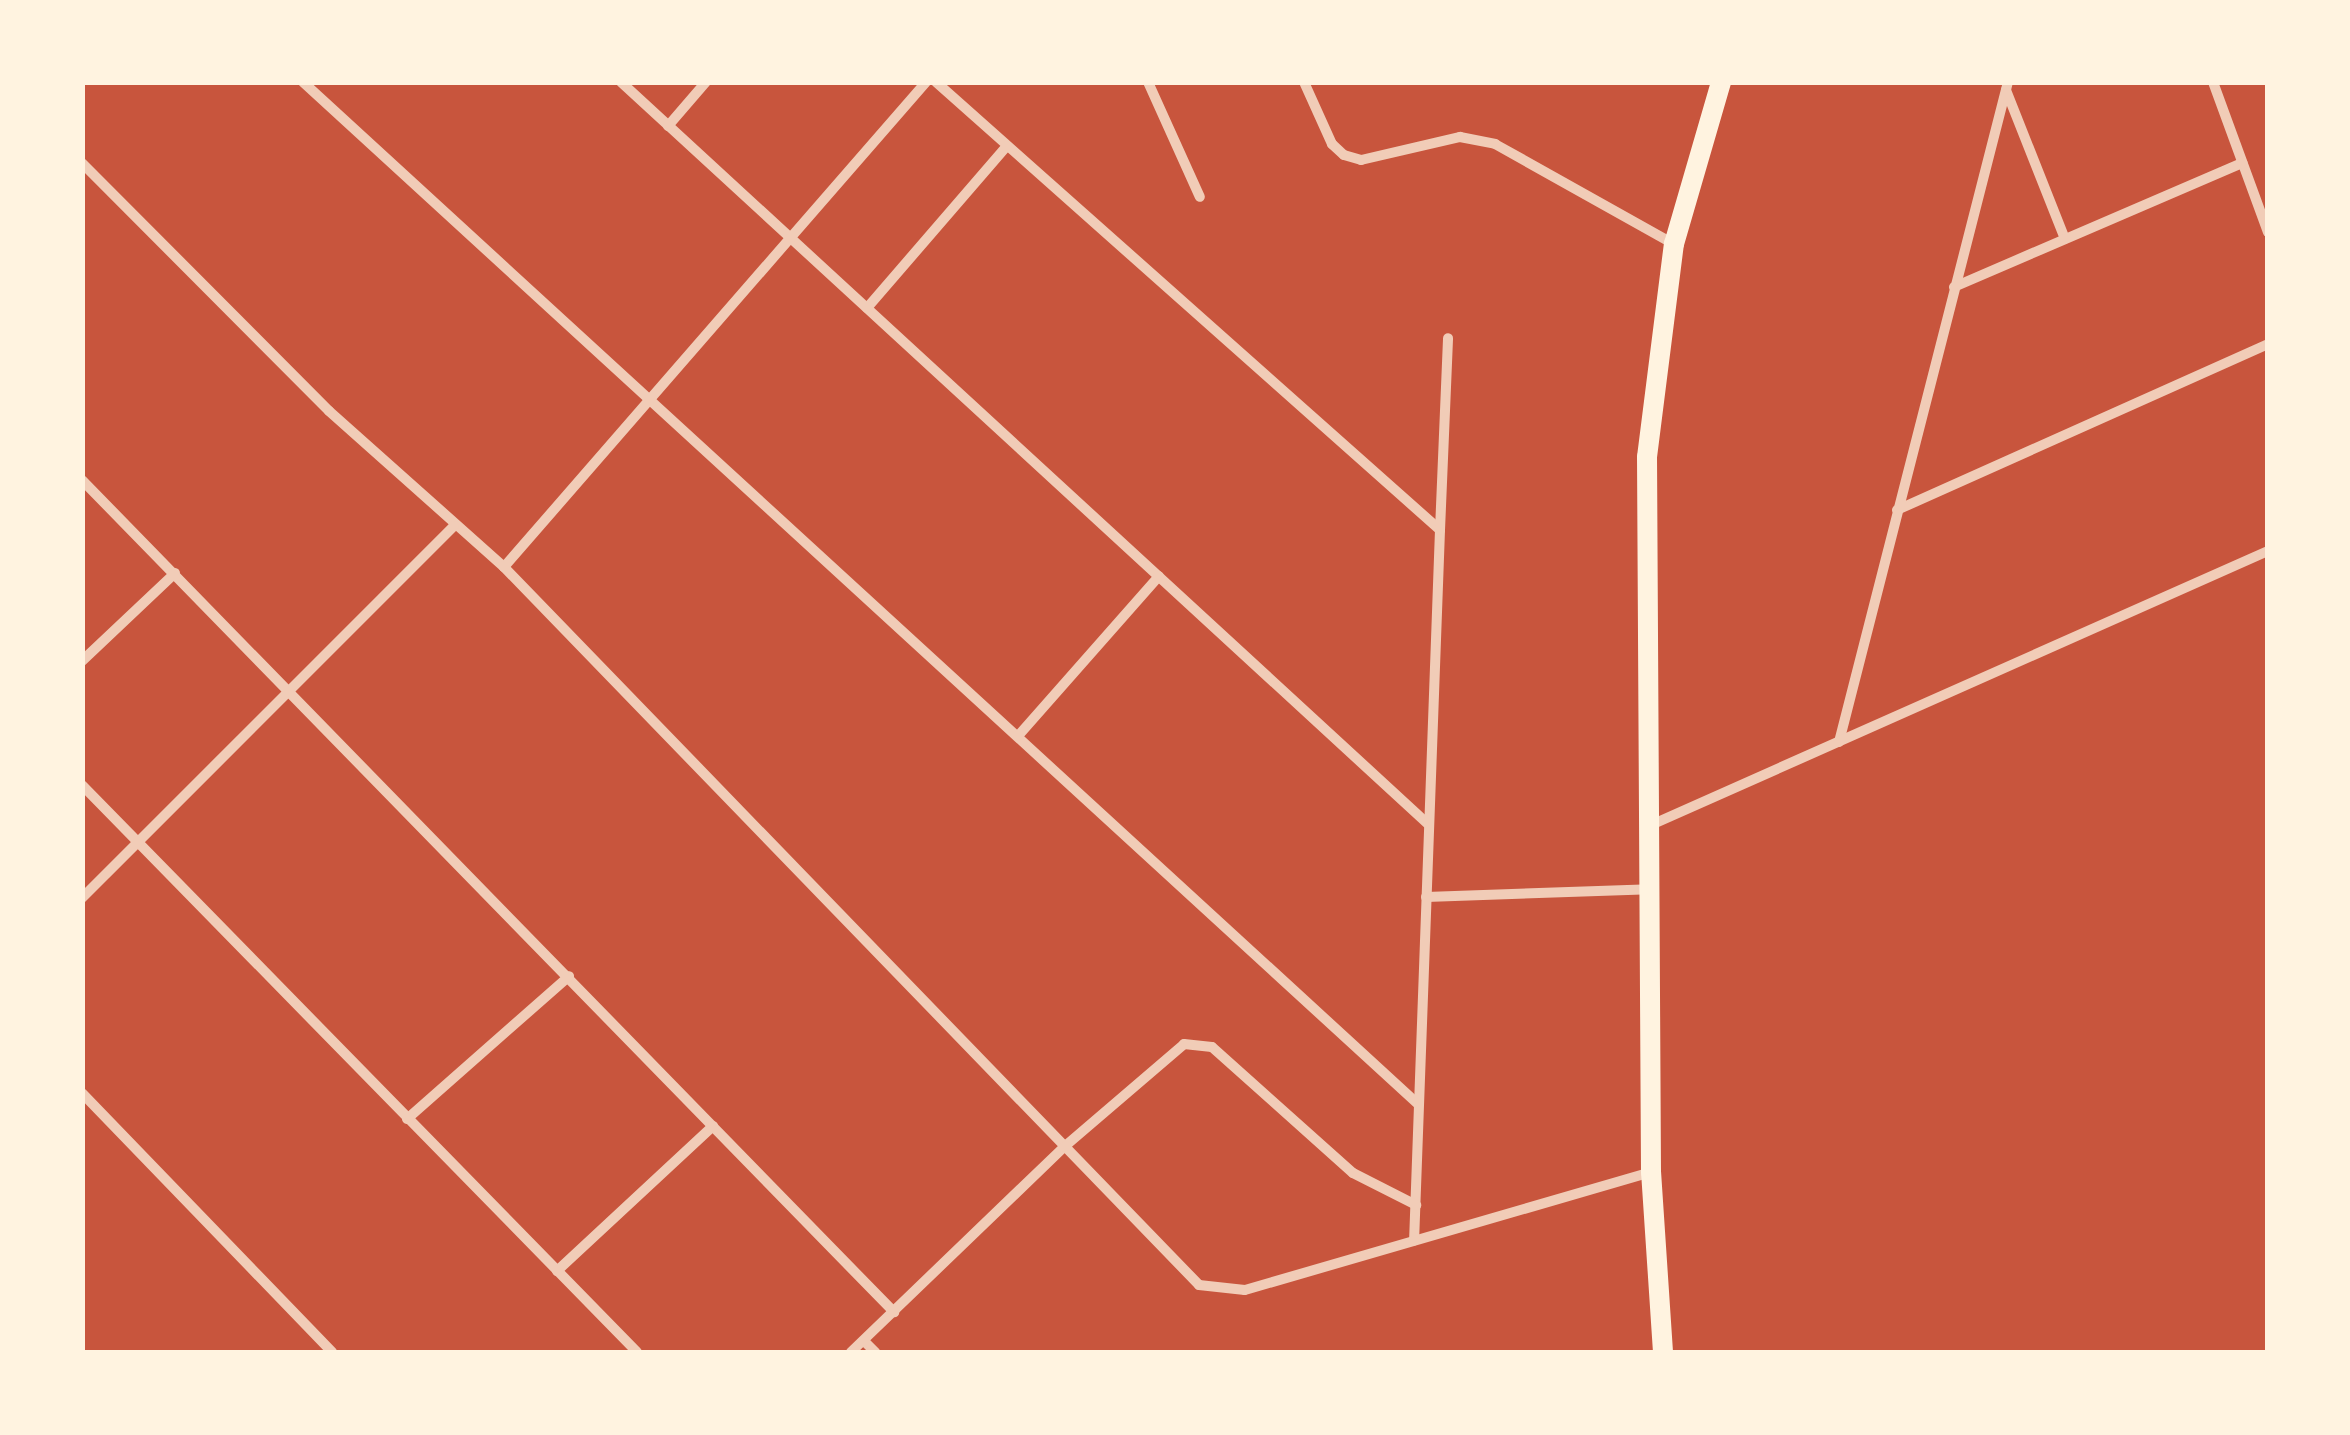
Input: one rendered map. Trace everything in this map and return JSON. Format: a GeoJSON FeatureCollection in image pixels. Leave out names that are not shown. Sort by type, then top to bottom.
{"type":"FeatureCollection","features":[{"type":"Feature","properties":{"kind":"main road"},"geometry":{"type":"LineString","coordinates":[[1662,1352],[1651,1172],[1647,458],[1674,244],[1721,82]]}},
{"type":"Feature","properties":{"kind":"street"},"geometry":{"type":"LineString","coordinates":[[303,82],[1418,1104]]}},
{"type":"Feature","properties":{"kind":"street"},"geometry":{"type":"LineString","coordinates":[[621,82],[1428,824]]}},
{"type":"Feature","properties":{"kind":"street"},"geometry":{"type":"LineString","coordinates":[[668,126],[706,82]]}},
{"type":"Feature","properties":{"kind":"street"},"geometry":{"type":"LineString","coordinates":[[504,567],[648,398],[793,240],[926,82]]}},
{"type":"Feature","properties":{"kind":"street"},"geometry":{"type":"LineString","coordinates":[[936,82],[1440,530]]}},
{"type":"Feature","properties":{"kind":"street"},"geometry":{"type":"LineString","coordinates":[[1148,82],[1200,197]]}},
{"type":"Feature","properties":{"kind":"street"},"geometry":{"type":"LineString","coordinates":[[1304,82],[1332,144],[1344,155],[1361,160],[1460,137],[1495,144],[1674,244]]}},
{"type":"Feature","properties":{"kind":"street"},"geometry":{"type":"LineString","coordinates":[[2213,82],[2268,232]]}},
{"type":"Feature","properties":{"kind":"street"},"geometry":{"type":"LineString","coordinates":[[2007,86],[2066,238]]}},
{"type":"Feature","properties":{"kind":"street"},"geometry":{"type":"LineString","coordinates":[[1839,742],[2007,86]]}},
{"type":"Feature","properties":{"kind":"street"},"geometry":{"type":"LineString","coordinates":[[868,308],[1008,146]]}},
{"type":"Feature","properties":{"kind":"street"},"geometry":{"type":"LineString","coordinates":[[1954,286],[2242,163]]}},
{"type":"Feature","properties":{"kind":"street"},"geometry":{"type":"LineString","coordinates":[[82,164],[329,411],[504,567],[1199,1285],[1246,1290],[1651,1172]]}},
{"type":"Feature","properties":{"kind":"street"},"geometry":{"type":"LineString","coordinates":[[1414,1241],[1448,338]]}},
{"type":"Feature","properties":{"kind":"street"},"geometry":{"type":"LineString","coordinates":[[1897,510],[2268,344]]}},
{"type":"Feature","properties":{"kind":"street"},"geometry":{"type":"LineString","coordinates":[[82,480],[894,1312]]}},
{"type":"Feature","properties":{"kind":"street"},"geometry":{"type":"LineString","coordinates":[[82,898],[292,694],[454,526]]}},
{"type":"Feature","properties":{"kind":"street"},"geometry":{"type":"LineString","coordinates":[[1651,825],[2268,551]]}},
{"type":"Feature","properties":{"kind":"street"},"geometry":{"type":"LineString","coordinates":[[82,661],[175,573]]}},
{"type":"Feature","properties":{"kind":"street"},"geometry":{"type":"LineString","coordinates":[[1018,736],[1159,576]]}},
{"type":"Feature","properties":{"kind":"street"},"geometry":{"type":"LineString","coordinates":[[82,785],[637,1352]]}},
{"type":"Feature","properties":{"kind":"street"},"geometry":{"type":"LineString","coordinates":[[1426,897],[1652,890]]}},
{"type":"Feature","properties":{"kind":"street"},"geometry":{"type":"LineString","coordinates":[[407,1119],[569,976]]}},
{"type":"Feature","properties":{"kind":"street"},"geometry":{"type":"LineString","coordinates":[[851,1352],[1064,1147],[1184,1044],[1198,1042],[1212,1047],[1353,1173],[1416,1205]]}},
{"type":"Feature","properties":{"kind":"street"},"geometry":{"type":"LineString","coordinates":[[82,1093],[332,1352]]}},
{"type":"Feature","properties":{"kind":"street"},"geometry":{"type":"LineString","coordinates":[[558,1271],[713,1126]]}},
{"type":"Feature","properties":{"kind":"street"},"geometry":{"type":"LineString","coordinates":[[864,1341],[875,1352]]}}]}
